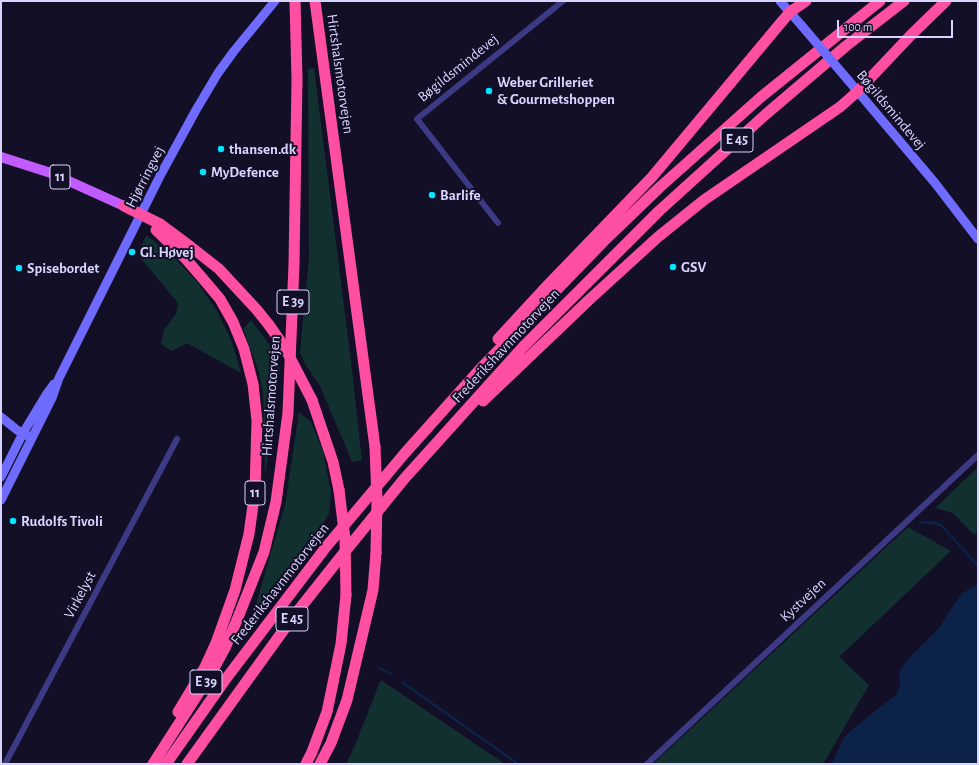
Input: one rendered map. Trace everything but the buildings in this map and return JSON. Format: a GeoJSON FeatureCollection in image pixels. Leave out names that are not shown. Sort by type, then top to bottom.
{"type":"FeatureCollection","features":[{"type":"Feature","properties":{"kind":"highway","name":"Hirtshalsmotorvejen"},"geometry":{"type":"LineString","coordinates":[[315,1],[375,447],[377,499],[376,553],[373,590],[348,700],[331,743],[320,764]]}},
{"type":"Feature","properties":{"kind":"highway"},"geometry":{"type":"LineString","coordinates":[[405,453],[476,363],[546,287],[652,177],[790,12],[806,1]]}},
{"type":"Feature","properties":{"kind":"highway","name":"Frederikshavnmotorvejen"},"geometry":{"type":"LineString","coordinates":[[166,764],[225,680],[326,547],[405,453],[482,367],[552,293],[660,187],[760,97],[880,1]]}},
{"type":"Feature","properties":{"kind":"highway","name":"Frederikshavnmotorvejen"},"geometry":{"type":"LineString","coordinates":[[187,764],[293,617],[404,480],[523,347],[659,211],[765,115],[846,46],[904,1]]}},
{"type":"Feature","properties":{"kind":"highway"},"geometry":{"type":"LineString","coordinates":[[404,480],[590,298],[658,237],[704,200],[840,107],[857,92],[911,35],[946,1]]}},
{"type":"Feature","properties":{"kind":"highway","name":"Hirtshalsmotorvejen"},"geometry":{"type":"LineString","coordinates":[[154,764],[209,678],[224,648],[237,620],[264,552],[276,502],[288,413],[294,280],[297,79],[295,3]]}},
{"type":"Feature","properties":{"kind":"highway","name":"11"},"geometry":{"type":"LineString","coordinates":[[120,204],[192,247],[219,269],[257,310],[285,348],[312,400],[333,462],[345,539],[346,595],[341,644],[327,712],[306,764]]}},
{"type":"Feature","properties":{"kind":"highway","name":"11"},"geometry":{"type":"LineString","coordinates":[[147,764],[216,643],[235,590],[249,534],[255,491],[257,421],[253,384],[244,349],[233,322],[220,299],[158,227]]}},
{"type":"Feature","properties":{"kind":"main road","name":"Hjørringvej"},"geometry":{"type":"LineString","coordinates":[[1,500],[52,398],[59,378],[161,174],[196,110],[218,73],[275,1]]}},
{"type":"Feature","properties":{"kind":"main road","name":"Bøgildsmindevej"},"geometry":{"type":"LineString","coordinates":[[780,1],[935,183],[978,240]]}},
{"type":"Feature","properties":{"kind":"main road","name":"11"},"geometry":{"type":"LineString","coordinates":[[1,157],[51,173],[120,204]]}},
{"type":"Feature","properties":{"kind":"main road","name":"Hjørringvej"},"geometry":{"type":"LineString","coordinates":[[1,477],[23,433],[46,394],[59,378]]}},
{"type":"Feature","properties":{"kind":"main road"},"geometry":{"type":"LineString","coordinates":[[1,418],[32,438]]}},
{"type":"Feature","properties":{"kind":"street","name":"Bøgildsmindevej"},"geometry":{"type":"LineString","coordinates":[[498,223],[417,119],[563,1]]}},
{"type":"Feature","properties":{"kind":"street","name":"Virkelyst"},"geometry":{"type":"LineString","coordinates":[[5,764],[177,439]]}},
{"type":"Feature","properties":{"kind":"street","name":"Kystvejen"},"geometry":{"type":"LineString","coordinates":[[647,764],[978,455]]}},
{"type":"Feature","properties":{"kind":"green space"},"geometry":{"type":"Polygon","coordinates":[[[314,68],[362,460],[352,462],[320,386],[305,364],[300,353],[309,257],[308,69],[314,68]]]}},
{"type":"Feature","properties":{"kind":"green space"},"geometry":{"type":"Polygon","coordinates":[[[146,235],[173,256],[197,282],[217,311],[232,342],[241,373],[187,343],[172,351],[161,344],[164,330],[176,314],[178,303],[138,255],[146,235]]]}},
{"type":"Feature","properties":{"kind":"green space"},"geometry":{"type":"Polygon","coordinates":[[[251,320],[269,344],[280,368],[265,476],[263,394],[258,369],[243,329],[251,320]]]}},
{"type":"Feature","properties":{"kind":"green space"},"geometry":{"type":"Polygon","coordinates":[[[299,412],[311,422],[323,451],[331,492],[329,514],[319,530],[263,606],[256,604],[285,505],[299,412]]]}},
{"type":"Feature","properties":{"kind":"green space"},"geometry":{"type":"Polygon","coordinates":[[[978,467],[978,531],[974,535],[953,513],[935,508],[978,467]]]}},
{"type":"Feature","properties":{"kind":"green space"},"geometry":{"type":"Polygon","coordinates":[[[908,527],[951,551],[839,657],[869,685],[823,764],[653,764],[908,527]]]}},
{"type":"Feature","properties":{"kind":"green space"},"geometry":{"type":"Polygon","coordinates":[[[381,680],[505,764],[346,764],[381,680]]]}},
{"type":"Feature","properties":{"kind":"water"},"geometry":{"type":"Polygon","coordinates":[[[978,584],[978,764],[830,764],[834,759],[843,739],[848,733],[895,696],[900,684],[900,671],[907,660],[939,628],[963,593],[978,584]]]}},
{"type":"Feature","properties":{"kind":"waterway"},"geometry":{"type":"LineString","coordinates":[[920,522],[941,525],[978,566]]}},
{"type":"Feature","properties":{"kind":"waterway"},"geometry":{"type":"LineString","coordinates":[[380,668],[391,674]]}},
{"type":"Feature","properties":{"kind":"waterway"},"geometry":{"type":"LineString","coordinates":[[402,682],[518,764]]}},
{"type":"Feature","properties":{"kind":"place","name":"Weber Grilleriet & Gourmetshoppen"},"geometry":{"type":"Point","coordinates":[489,91]}},
{"type":"Feature","properties":{"kind":"place","name":"thansen.dk"},"geometry":{"type":"Point","coordinates":[221,149]}},
{"type":"Feature","properties":{"kind":"place","name":"MyDefence"},"geometry":{"type":"Point","coordinates":[203,172]}},
{"type":"Feature","properties":{"kind":"place","name":"Barlife"},"geometry":{"type":"Point","coordinates":[432,195]}},
{"type":"Feature","properties":{"kind":"place","name":"Gl. Høvej"},"geometry":{"type":"Point","coordinates":[132,252]}},
{"type":"Feature","properties":{"kind":"place","name":"GSV"},"geometry":{"type":"Point","coordinates":[673,267]}},
{"type":"Feature","properties":{"kind":"place","name":"Spisebordet"},"geometry":{"type":"Point","coordinates":[19,268]}},
{"type":"Feature","properties":{"kind":"place","name":"Rudolfs Tivoli"},"geometry":{"type":"Point","coordinates":[13,521]}}]}
